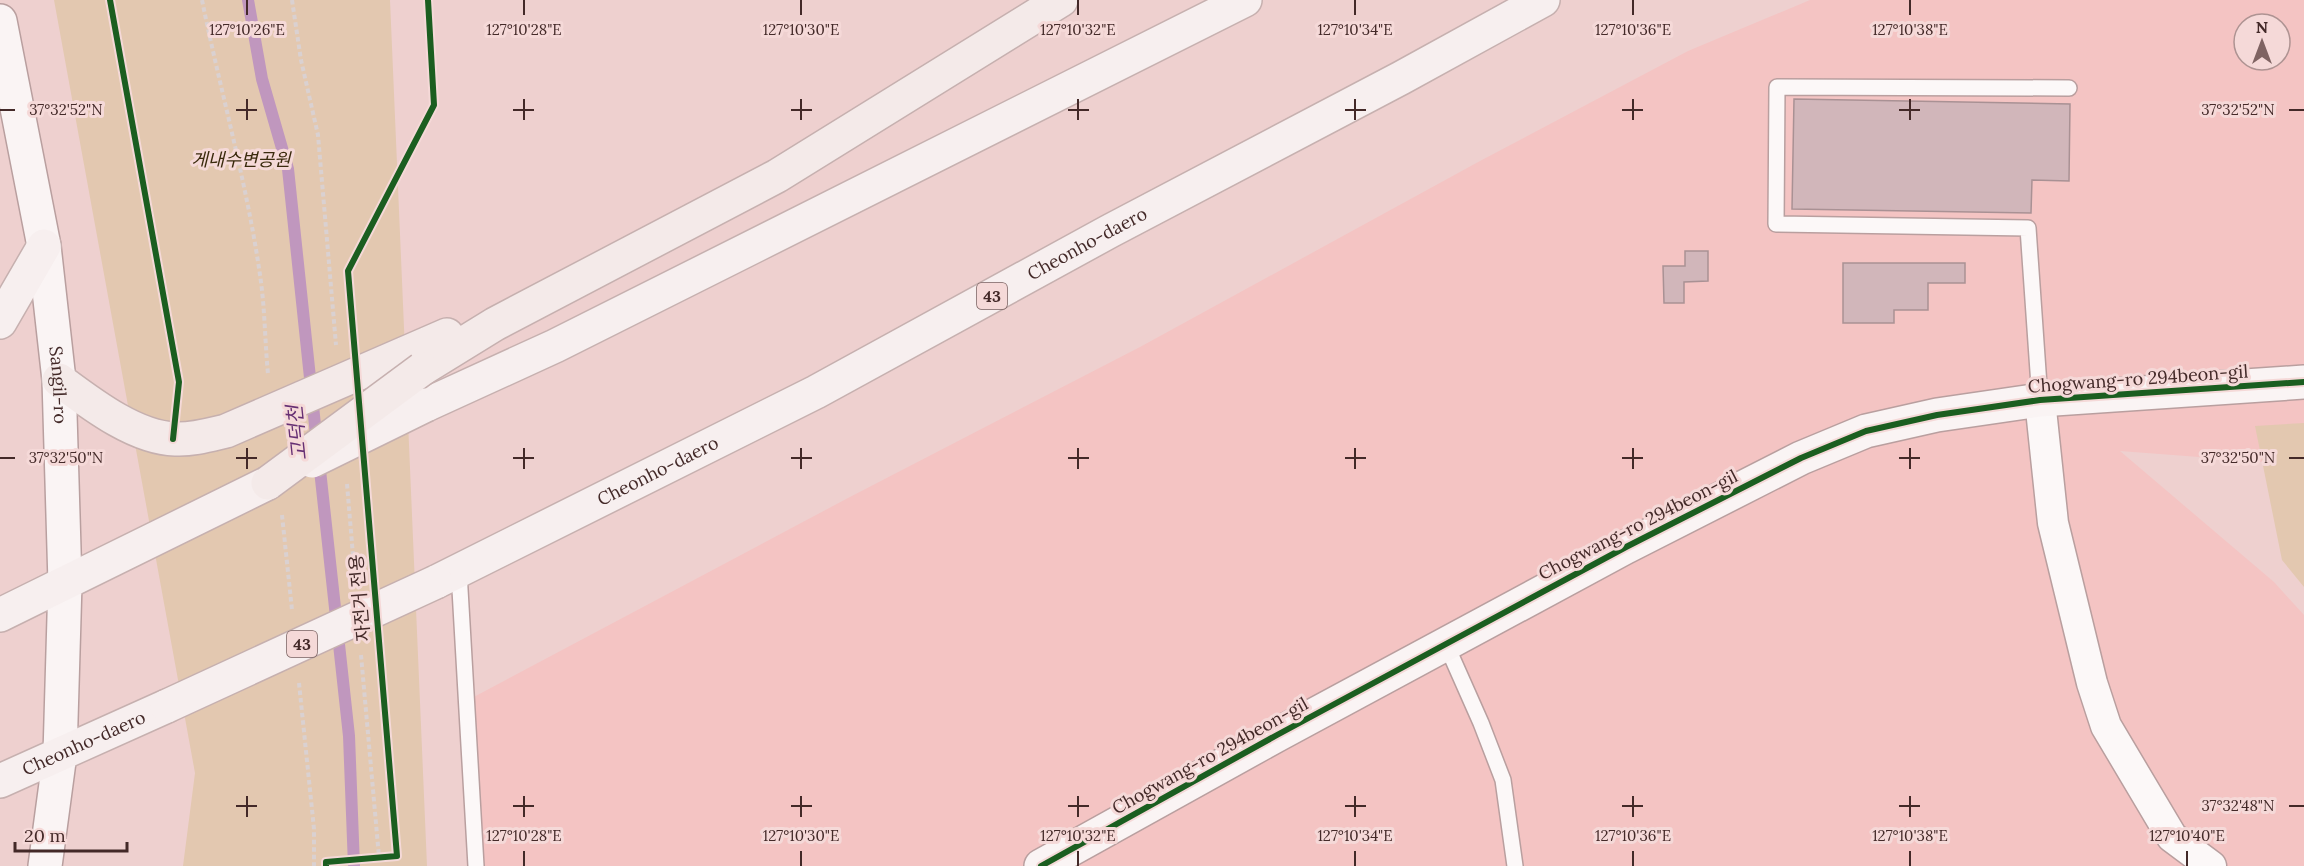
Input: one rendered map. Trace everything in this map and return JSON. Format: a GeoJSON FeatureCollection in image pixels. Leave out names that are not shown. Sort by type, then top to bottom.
{"type":"FeatureCollection","features":[{"type":"Feature","properties":{"kind":"highway"},"geometry":{"type":"LineString","coordinates":[[268,483],[422,369],[495,324],[777,176],[1061,0]]}},
{"type":"Feature","properties":{"kind":"highway"},"geometry":{"type":"LineString","coordinates":[[59,381],[107,414],[140,431],[173,439],[202,437],[226,431],[586,275]]}},
{"type":"Feature","properties":{"kind":"main road"},"geometry":{"type":"LineString","coordinates":[[14,609],[426,405],[555,346],[1245,0]]}},
{"type":"Feature","properties":{"kind":"main road","name":"Cheonho-daero"},"geometry":{"type":"LineString","coordinates":[[0,781],[448,577],[816,392],[1110,231],[1390,84],[1543,0]]}},
{"type":"Feature","properties":{"kind":"main road"},"geometry":{"type":"LineString","coordinates":[[0,322],[44,246]]}},
{"type":"Feature","properties":{"kind":"street","name":"Sangil-ro"},"geometry":{"type":"LineString","coordinates":[[0,21],[44,246],[59,381],[65,583],[60,754],[45,866]]}},
{"type":"Feature","properties":{"kind":"street","name":"Chogwang-ro 294beon-gil"},"geometry":{"type":"LineString","coordinates":[[1041,866],[1652,533],[1801,458],[1866,431],[1937,415],[2040,400],[2304,382]]}},
{"type":"Feature","properties":{"kind":"street"},"geometry":{"type":"LineString","coordinates":[[2040,400],[2053,523],[2092,683],[2106,726],[2172,837],[2211,866]]}},
{"type":"Feature","properties":{"kind":"lane"},"geometry":{"type":"LineString","coordinates":[[2040,400],[2028,228],[1776,224],[1777,87],[2069,88]]}},
{"type":"Feature","properties":{"kind":"lane"},"geometry":{"type":"LineString","coordinates":[[448,577],[476,866]]}},
{"type":"Feature","properties":{"kind":"lane"},"geometry":{"type":"LineString","coordinates":[[0,632],[14,609]]}},
{"type":"Feature","properties":{"kind":"lane"},"geometry":{"type":"LineString","coordinates":[[1446,644],[1503,780],[1515,866]]}},
{"type":"Feature","properties":{"kind":"path"},"geometry":{"type":"LineString","coordinates":[[368,858],[388,857]]}},
{"type":"Feature","properties":{"kind":"shaded area"},"geometry":{"type":"Polygon","coordinates":[[[1810,0],[2304,0],[2304,462],[2278,463],[2120,451],[2274,582],[2304,615],[2304,866],[480,866],[470,699],[848,498],[1140,347],[1480,161],[1688,51],[1810,0]]]}},
{"type":"Feature","properties":{"kind":"green space","name":"게내수변공원"},"geometry":{"type":"Polygon","coordinates":[[[54,0],[390,0],[427,866],[183,866],[195,773],[54,0]]]}},
{"type":"Feature","properties":{"kind":"green space"},"geometry":{"type":"Polygon","coordinates":[[[2304,423],[2304,587],[2282,560],[2255,426],[2304,423]]]}},
{"type":"Feature","properties":{"kind":"building"},"geometry":{"type":"Polygon","coordinates":[[[1794,99],[2070,104],[2069,181],[2032,180],[2031,213],[1792,209],[1794,99]]]}},
{"type":"Feature","properties":{"kind":"building"},"geometry":{"type":"Polygon","coordinates":[[[1685,251],[1708,251],[1708,281],[1684,282],[1684,303],[1664,303],[1663,266],[1685,266],[1685,251]]]}},
{"type":"Feature","properties":{"kind":"building"},"geometry":{"type":"Polygon","coordinates":[[[1843,263],[1965,263],[1965,283],[1928,283],[1928,310],[1894,310],[1894,323],[1843,323],[1843,263]]]}},
{"type":"Feature","properties":{"kind":"waterway","name":"고덕천"},"geometry":{"type":"LineString","coordinates":[[248,0],[262,79],[288,169],[317,444]]}},
{"type":"Feature","properties":{"kind":"waterway","name":"고덕천"},"geometry":{"type":"LineString","coordinates":[[319,461],[349,736],[354,866]]}},
{"type":"Feature","properties":{"kind":"cycle path"},"geometry":{"type":"LineString","coordinates":[[110,0],[179,382],[173,439]]}},
{"type":"Feature","properties":{"kind":"cycle path","name":"자전거 전용"},"geometry":{"type":"LineString","coordinates":[[326,866],[326,862],[397,856],[348,271],[434,105],[428,0]]}},
{"type":"Feature","properties":{"kind":"cycle path"},"geometry":{"type":"LineString","coordinates":[[1041,866],[1277,735],[1626,547],[1801,458],[1866,431],[1937,415],[2040,400],[2304,382]]}}]}
